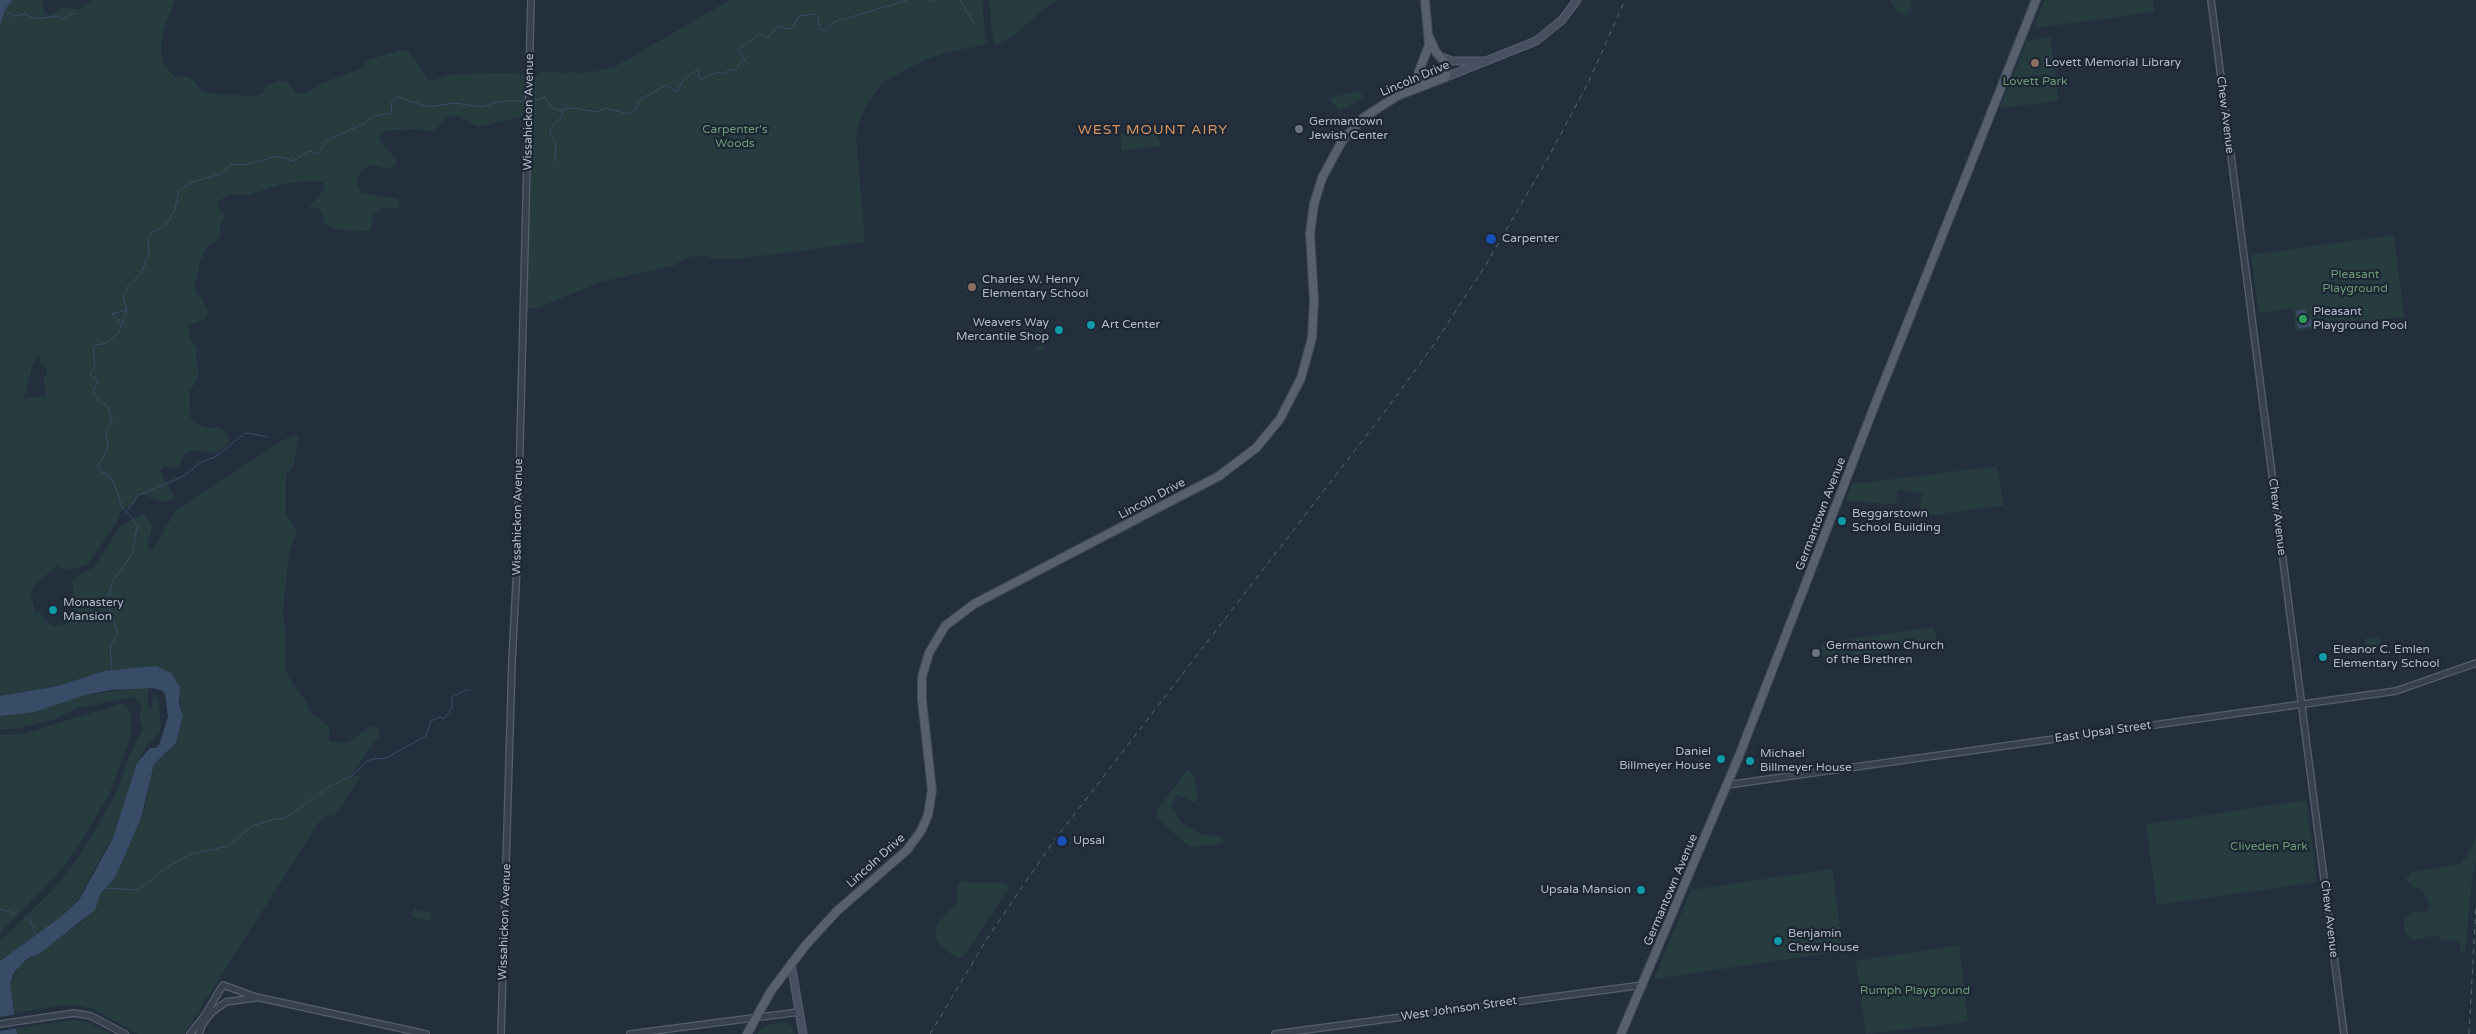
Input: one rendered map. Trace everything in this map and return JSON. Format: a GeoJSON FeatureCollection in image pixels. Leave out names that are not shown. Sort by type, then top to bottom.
{"type":"FeatureCollection","features":[{"type":"Feature","properties":{"kind":"main road"},"geometry":{"type":"LineString","coordinates":[[1425,0],[1430,39],[1439,56],[1447,65],[1446,77]]}},
{"type":"Feature","properties":{"kind":"main road","name":"Lincoln Drive"},"geometry":{"type":"LineString","coordinates":[[747,1034],[755,1017],[791,963],[837,911],[907,850],[924,825],[932,790],[922,700],[922,677],[929,653],[946,626],[974,604],[1219,476],[1248,455],[1276,424],[1297,387],[1312,338],[1314,301],[1310,232],[1314,204],[1327,168],[1342,141],[1363,118],[1388,101],[1488,61],[1543,36],[1562,20],[1577,0]]}},
{"type":"Feature","properties":{"kind":"main road","name":"Germantown Avenue"},"geometry":{"type":"LineString","coordinates":[[1621,1034],[1727,785],[2036,0]]}},
{"type":"Feature","properties":{"kind":"main road"},"geometry":{"type":"LineString","coordinates":[[1426,85],[1418,74],[1424,62],[1430,39]]}},
{"type":"Feature","properties":{"kind":"main road"},"geometry":{"type":"LineString","coordinates":[[1424,62],[1439,56],[1452,61],[1488,61]]}},
{"type":"Feature","properties":{"kind":"main road"},"geometry":{"type":"LineString","coordinates":[[791,963],[803,1034]]}},
{"type":"Feature","properties":{"kind":"street","name":"Wissahickon Avenue"},"geometry":{"type":"LineString","coordinates":[[501,1034],[518,549],[531,0]]}},
{"type":"Feature","properties":{"kind":"street","name":"Chew Avenue"},"geometry":{"type":"LineString","coordinates":[[2211,0],[2344,1034]]}},
{"type":"Feature","properties":{"kind":"street","name":"East Upsal Street"},"geometry":{"type":"LineString","coordinates":[[1727,785],[2401,690],[2476,664]]}},
{"type":"Feature","properties":{"kind":"street"},"geometry":{"type":"LineString","coordinates":[[190,1034],[224,985],[256,997],[426,1034]]}},
{"type":"Feature","properties":{"kind":"street","name":"West Johnson Street"},"geometry":{"type":"LineString","coordinates":[[1275,1034],[1643,985]]}},
{"type":"Feature","properties":{"kind":"street"},"geometry":{"type":"LineString","coordinates":[[202,1025],[212,1012],[226,1002],[256,997]]}},
{"type":"Feature","properties":{"kind":"street"},"geometry":{"type":"LineString","coordinates":[[630,1034],[799,1012]]}},
{"type":"Feature","properties":{"kind":"street"},"geometry":{"type":"LineString","coordinates":[[0,1024],[66,1013],[91,1016],[125,1034]]}},
{"type":"Feature","properties":{"kind":"street"},"geometry":{"type":"LineString","coordinates":[[199,1034],[205,1015]]}},
{"type":"Feature","properties":{"kind":"green space"},"geometry":{"type":"Polygon","coordinates":[[[12,0],[43,0],[43,13],[47,15],[54,14],[61,7],[78,9],[95,0],[175,0],[163,31],[161,52],[164,64],[175,78],[184,76],[193,80],[202,91],[216,94],[252,96],[262,94],[266,86],[278,81],[286,82],[298,94],[306,93],[320,84],[363,68],[368,60],[401,50],[407,51],[412,56],[427,78],[432,81],[452,74],[515,73],[526,77],[525,116],[478,127],[457,116],[448,117],[433,131],[413,129],[384,131],[379,139],[396,159],[395,165],[389,169],[374,165],[366,167],[360,172],[357,184],[361,193],[398,199],[400,207],[381,209],[374,214],[370,231],[338,230],[324,223],[319,208],[309,207],[324,190],[324,183],[321,181],[286,183],[249,195],[229,195],[217,202],[219,210],[225,216],[220,228],[220,236],[217,241],[211,243],[206,249],[200,261],[195,284],[196,293],[201,297],[208,312],[205,319],[188,325],[190,339],[197,348],[196,360],[199,376],[190,391],[190,410],[191,419],[194,422],[204,427],[220,428],[228,434],[229,442],[216,453],[191,450],[175,468],[163,466],[161,471],[163,478],[175,498],[169,501],[161,501],[141,494],[133,504],[121,511],[118,520],[88,564],[69,570],[59,565],[36,583],[32,590],[31,596],[36,615],[38,611],[45,621],[53,626],[65,625],[75,607],[72,580],[95,566],[119,528],[135,517],[145,514],[152,527],[147,546],[152,551],[175,511],[281,441],[299,434],[293,467],[286,474],[286,514],[297,531],[289,553],[283,611],[286,637],[285,666],[290,680],[306,701],[310,711],[330,728],[329,741],[348,743],[372,725],[378,728],[380,735],[352,773],[352,777],[360,775],[359,780],[335,815],[326,816],[319,822],[184,1034],[138,1034],[95,1010],[83,1006],[64,1005],[15,1013],[12,996],[10,984],[18,967],[85,920],[101,892],[115,878],[144,810],[154,764],[173,747],[181,725],[182,711],[177,679],[165,669],[104,671],[58,686],[0,696],[0,25],[5,10],[12,0]],[[40,355],[37,356],[33,363],[24,398],[46,397],[44,377],[47,373],[45,365],[41,364],[40,355]]]}},
{"type":"Feature","properties":{"kind":"green space","name":"Carpenter's Woods"},"geometry":{"type":"Polygon","coordinates":[[[730,0],[982,0],[986,41],[984,45],[947,52],[916,64],[884,82],[868,102],[858,124],[856,137],[865,242],[737,259],[714,259],[706,255],[690,257],[672,266],[600,282],[538,308],[527,308],[534,77],[542,72],[583,73],[616,66],[730,0]]]}},
{"type":"Feature","properties":{"kind":"green space"},"geometry":{"type":"Polygon","coordinates":[[[989,0],[1057,0],[1011,38],[996,44],[993,41],[989,0]]]}},
{"type":"Feature","properties":{"kind":"green space"},"geometry":{"type":"Polygon","coordinates":[[[1890,0],[1911,0],[1910,11],[1906,15],[1898,13],[1890,0]]]}},
{"type":"Feature","properties":{"kind":"green space"},"geometry":{"type":"Polygon","coordinates":[[[2044,0],[2153,0],[2154,12],[2034,28],[2044,0]]]}},
{"type":"Feature","properties":{"kind":"green space","name":"Lovett Park"},"geometry":{"type":"Polygon","coordinates":[[[2050,37],[2059,101],[2000,108],[2027,41],[2050,37]]]}},
{"type":"Feature","properties":{"kind":"green space"},"geometry":{"type":"Polygon","coordinates":[[[1360,91],[1363,98],[1340,111],[1328,98],[1360,91]]]}},
{"type":"Feature","properties":{"kind":"green space"},"geometry":{"type":"Polygon","coordinates":[[[1157,131],[1160,146],[1122,151],[1120,135],[1157,131]]]}},
{"type":"Feature","properties":{"kind":"green space","name":"Pleasant Playground"},"geometry":{"type":"Polygon","coordinates":[[[2394,235],[2404,317],[2296,331],[2293,308],[2259,313],[2251,255],[2394,235]]]}},
{"type":"Feature","properties":{"kind":"green space"},"geometry":{"type":"Polygon","coordinates":[[[987,281],[989,288],[984,293],[977,290],[966,293],[965,283],[987,281]]]}},
{"type":"Feature","properties":{"kind":"green space"},"geometry":{"type":"Polygon","coordinates":[[[1043,330],[1045,350],[1036,351],[1036,348],[1040,346],[1039,338],[1035,338],[1034,331],[1043,330]]]}},
{"type":"Feature","properties":{"kind":"green space"},"geometry":{"type":"Polygon","coordinates":[[[1997,466],[2004,505],[1919,517],[1922,493],[1898,490],[1896,504],[1846,501],[1852,484],[1997,466]]]}},
{"type":"Feature","properties":{"kind":"green space"},"geometry":{"type":"Polygon","coordinates":[[[1934,627],[1937,644],[1823,660],[1821,643],[1934,627]]]}},
{"type":"Feature","properties":{"kind":"green space"},"geometry":{"type":"Polygon","coordinates":[[[2380,637],[2382,647],[2366,649],[2365,639],[2380,637]]]}},
{"type":"Feature","properties":{"kind":"green space"},"geometry":{"type":"Polygon","coordinates":[[[148,688],[148,709],[152,709],[153,696],[158,698],[161,726],[159,734],[148,744],[137,761],[138,768],[113,838],[78,900],[62,916],[0,961],[0,941],[54,889],[80,855],[115,796],[129,756],[143,729],[140,721],[141,704],[133,697],[77,708],[55,719],[19,728],[0,730],[0,716],[85,695],[148,688]]]}},
{"type":"Feature","properties":{"kind":"green space"},"geometry":{"type":"Polygon","coordinates":[[[121,704],[127,706],[131,718],[130,738],[109,795],[74,853],[59,872],[0,933],[0,735],[23,734],[121,704]]]}},
{"type":"Feature","properties":{"kind":"green space"},"geometry":{"type":"Polygon","coordinates":[[[1187,770],[1192,772],[1199,797],[1194,802],[1178,795],[1174,798],[1171,807],[1182,823],[1202,834],[1223,837],[1223,844],[1189,847],[1156,816],[1157,810],[1187,770]]]}},
{"type":"Feature","properties":{"kind":"green space","name":"Cliveden Park"},"geometry":{"type":"Polygon","coordinates":[[[2306,800],[2317,882],[2157,905],[2146,826],[2148,824],[2306,800]]]}},
{"type":"Feature","properties":{"kind":"green space"},"geometry":{"type":"Polygon","coordinates":[[[2476,835],[2476,860],[2472,879],[2465,951],[2461,952],[2459,941],[2441,940],[2437,935],[2412,940],[2405,932],[2404,920],[2413,912],[2426,912],[2430,907],[2423,890],[2413,887],[2406,878],[2412,872],[2461,864],[2467,856],[2476,835]]]}},
{"type":"Feature","properties":{"kind":"green space"},"geometry":{"type":"Polygon","coordinates":[[[1832,869],[1843,951],[1654,979],[1691,890],[1832,869]]]}},
{"type":"Feature","properties":{"kind":"green space"},"geometry":{"type":"Polygon","coordinates":[[[960,882],[1007,884],[1008,889],[964,956],[957,959],[938,942],[935,932],[938,923],[958,902],[956,889],[960,882]]]}},
{"type":"Feature","properties":{"kind":"green space"},"geometry":{"type":"Polygon","coordinates":[[[414,909],[432,913],[430,921],[412,917],[414,909]]]}},
{"type":"Feature","properties":{"kind":"green space","name":"Rumph Playground"},"geometry":{"type":"Polygon","coordinates":[[[1959,945],[1968,1020],[1966,1022],[1866,1034],[1856,961],[1959,945]]]}},
{"type":"Feature","properties":{"kind":"green space"},"geometry":{"type":"Polygon","coordinates":[[[75,1020],[90,1023],[111,1034],[17,1034],[17,1028],[75,1020]]]}},
{"type":"Feature","properties":{"kind":"green space"},"geometry":{"type":"Polygon","coordinates":[[[784,1022],[792,1026],[795,1034],[757,1034],[764,1026],[784,1022]]]}},
{"type":"Feature","properties":{"kind":"water"},"geometry":{"type":"Polygon","coordinates":[[[0,0],[12,0],[5,10],[0,25],[0,0]]]}},
{"type":"Feature","properties":{"kind":"water","name":"Pleasant Playground Pool"},"geometry":{"type":"Polygon","coordinates":[[[2305,309],[2307,318],[2312,320],[2311,327],[2298,328],[2296,311],[2305,309]]]}},
{"type":"Feature","properties":{"kind":"water"},"geometry":{"type":"Polygon","coordinates":[[[156,666],[171,673],[180,686],[179,704],[183,715],[176,743],[154,764],[141,818],[115,878],[101,892],[95,910],[40,953],[27,959],[14,972],[10,984],[17,1034],[0,1034],[0,961],[62,916],[79,900],[113,838],[137,763],[150,748],[156,748],[159,745],[168,717],[165,694],[163,691],[153,688],[110,690],[85,695],[34,712],[0,716],[0,696],[58,686],[104,671],[156,666]]]}},
{"type":"Feature","properties":{"kind":"pier"},"geometry":{"type":"Polygon","coordinates":[[[18,1014],[19,1028],[0,1031],[0,1017],[18,1014]]]}},
{"type":"Feature","properties":{"kind":"waterway"},"geometry":{"type":"LineString","coordinates":[[535,101],[545,97],[551,107],[558,110],[573,108],[596,112],[606,108],[628,114],[634,111],[641,99],[666,85],[677,92],[683,80],[697,70],[699,71],[698,77],[702,79],[717,72],[724,74],[730,69],[736,70],[740,63],[745,60],[738,50],[759,34],[768,38],[778,26],[787,29],[792,28],[799,16],[815,14],[818,17],[820,29],[827,30],[834,22],[908,0]]}},
{"type":"Feature","properties":{"kind":"waterway"},"geometry":{"type":"LineString","coordinates":[[929,0],[937,0]]}},
{"type":"Feature","properties":{"kind":"waterway"},"geometry":{"type":"LineString","coordinates":[[960,0],[975,25]]}},
{"type":"Feature","properties":{"kind":"waterway"},"geometry":{"type":"LineString","coordinates":[[4,10],[13,16],[25,14],[36,19],[57,16],[64,19],[74,13]]}},
{"type":"Feature","properties":{"kind":"waterway"},"geometry":{"type":"LineString","coordinates":[[112,671],[110,646],[117,635],[117,631],[109,608],[103,599],[110,594],[112,582],[132,554],[137,528],[133,519],[121,506],[111,477],[100,471],[98,466],[108,448],[106,434],[112,420],[108,407],[98,400],[93,392],[98,381],[90,374],[95,365],[93,348],[96,345],[107,343],[119,332],[127,310],[123,298],[128,286],[141,274],[149,253],[148,238],[152,232],[165,226],[175,210],[179,190],[195,181],[221,174],[231,164],[243,165],[278,156],[293,161],[309,151],[318,154],[326,141],[365,123],[372,117],[391,113],[392,101],[397,97],[428,107],[455,103],[481,107],[501,101],[524,101]]}},
{"type":"Feature","properties":{"kind":"waterway"},"geometry":{"type":"LineString","coordinates":[[555,162],[556,142],[551,136],[550,129],[561,117],[563,110]]}},
{"type":"Feature","properties":{"kind":"waterway"},"geometry":{"type":"LineString","coordinates":[[121,323],[112,314],[127,310]]}},
{"type":"Feature","properties":{"kind":"waterway"},"geometry":{"type":"LineString","coordinates":[[126,512],[139,495],[184,476],[201,462],[215,457],[244,434],[248,433],[267,437]]}},
{"type":"Feature","properties":{"kind":"waterway"},"geometry":{"type":"LineString","coordinates":[[335,784],[353,775],[366,762],[373,759],[386,758],[426,736],[431,721],[440,717],[444,719],[452,708],[452,697],[470,690]]}},
{"type":"Feature","properties":{"kind":"waterway"},"geometry":{"type":"LineString","coordinates":[[166,868],[191,854],[228,846],[253,826],[274,819],[284,819],[332,785]]}},
{"type":"Feature","properties":{"kind":"waterway"},"geometry":{"type":"LineString","coordinates":[[104,888],[138,890],[164,870]]}},
{"type":"Feature","properties":{"kind":"waterway"},"geometry":{"type":"LineString","coordinates":[[0,909],[17,914]]}},
{"type":"Feature","properties":{"kind":"waterway"},"geometry":{"type":"LineString","coordinates":[[29,918],[36,936]]}},
{"type":"Feature","properties":{"kind":"railway"},"geometry":{"type":"LineString","coordinates":[[930,1034],[988,937],[1053,842],[1386,410],[1435,343],[1487,263],[1549,156],[1588,83],[1625,0]]}},
{"type":"Feature","properties":{"kind":"railway"},"geometry":{"type":"LineString","coordinates":[[2469,1034],[2476,905]]}},
{"type":"Feature","properties":{"kind":"place","name":"Lovett Memorial Library"},"geometry":{"type":"Point","coordinates":[2035,63]}},
{"type":"Feature","properties":{"kind":"place","name":"Germantown Jewish Center"},"geometry":{"type":"Point","coordinates":[1299,129]}},
{"type":"Feature","properties":{"kind":"place","name":"Carpenter"},"geometry":{"type":"Point","coordinates":[1491,239]}},
{"type":"Feature","properties":{"kind":"place","name":"Charles W. Henry Elementary School"},"geometry":{"type":"Point","coordinates":[972,287]}},
{"type":"Feature","properties":{"kind":"place","name":"Pleasant Playground Pool"},"geometry":{"type":"Point","coordinates":[2303,319]}},
{"type":"Feature","properties":{"kind":"place","name":"Art Center"},"geometry":{"type":"Point","coordinates":[1091,325]}},
{"type":"Feature","properties":{"kind":"place","name":"Weavers Way Mercantile Shop"},"geometry":{"type":"Point","coordinates":[1059,330]}},
{"type":"Feature","properties":{"kind":"place","name":"Beggarstown School Building"},"geometry":{"type":"Point","coordinates":[1842,521]}},
{"type":"Feature","properties":{"kind":"place","name":"Monastery Mansion"},"geometry":{"type":"Point","coordinates":[53,610]}},
{"type":"Feature","properties":{"kind":"place","name":"Germantown Church of the Brethren"},"geometry":{"type":"Point","coordinates":[1816,653]}},
{"type":"Feature","properties":{"kind":"place","name":"Eleanor C. Emlen Elementary School"},"geometry":{"type":"Point","coordinates":[2323,657]}},
{"type":"Feature","properties":{"kind":"place","name":"Daniel Billmeyer House"},"geometry":{"type":"Point","coordinates":[1721,759]}},
{"type":"Feature","properties":{"kind":"place","name":"Michael Billmeyer House"},"geometry":{"type":"Point","coordinates":[1750,761]}},
{"type":"Feature","properties":{"kind":"place","name":"Upsal"},"geometry":{"type":"Point","coordinates":[1062,841]}},
{"type":"Feature","properties":{"kind":"place","name":"Upsala Mansion"},"geometry":{"type":"Point","coordinates":[1641,890]}},
{"type":"Feature","properties":{"kind":"place","name":"Benjamin Chew House"},"geometry":{"type":"Point","coordinates":[1778,941]}},
{"type":"Feature","properties":{"kind":"district","name":"WEST MOUNT AIRY"},"geometry":{"type":"Point","coordinates":[1153,130]}}]}
